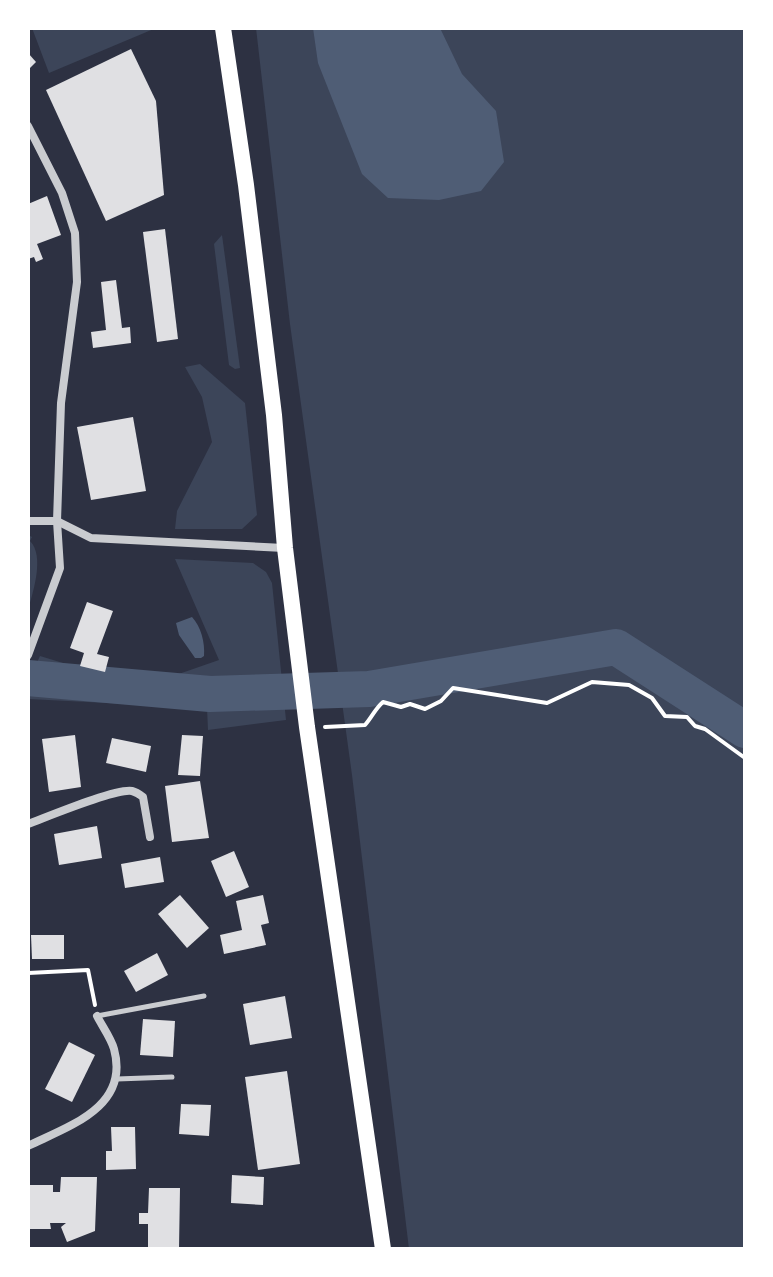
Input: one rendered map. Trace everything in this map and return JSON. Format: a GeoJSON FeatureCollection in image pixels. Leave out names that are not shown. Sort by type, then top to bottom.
{"type":"FeatureCollection","features":[{"type":"Feature","properties":{"kind":"main road"},"geometry":{"type":"LineString","coordinates":[[223,28],[274,415],[285,548],[306,720],[383,1249]]}},
{"type":"Feature","properties":{"kind":"street"},"geometry":{"type":"LineString","coordinates":[[28,126],[62,193],[75,233],[77,282],[61,403],[57,521],[60,568],[29,653]]}},
{"type":"Feature","properties":{"kind":"street"},"geometry":{"type":"LineString","coordinates":[[28,521],[57,521],[91,538],[285,548]]}},
{"type":"Feature","properties":{"kind":"street"},"geometry":{"type":"LineString","coordinates":[[28,824],[127,790],[143,797],[150,837]]}},
{"type":"Feature","properties":{"kind":"street"},"geometry":{"type":"LineString","coordinates":[[28,1146],[76,1123],[96,1110],[109,1095],[117,1079],[114,1049],[97,1016]]}},
{"type":"Feature","properties":{"kind":"lane"},"geometry":{"type":"LineString","coordinates":[[97,1016],[204,996]]}},
{"type":"Feature","properties":{"kind":"lane"},"geometry":{"type":"LineString","coordinates":[[117,1079],[172,1077]]}},
{"type":"Feature","properties":{"kind":"path"},"geometry":{"type":"LineString","coordinates":[[306,720],[365,725],[383,702],[401,707],[410,704],[425,709],[441,701],[453,688],[547,703],[592,682],[629,685],[652,698],[665,716],[687,717],[695,726],[705,729],[745,758]]}},
{"type":"Feature","properties":{"kind":"path"},"geometry":{"type":"LineString","coordinates":[[28,973],[88,970],[97,1016]]}},
{"type":"Feature","properties":{"kind":"shaded area"},"geometry":{"type":"Polygon","coordinates":[[[32,28],[156,28],[49,73],[32,28]]]}},
{"type":"Feature","properties":{"kind":"shaded area"},"geometry":{"type":"Polygon","coordinates":[[[256,28],[745,28],[745,1249],[409,1249],[352,775],[290,324],[256,28]]]}},
{"type":"Feature","properties":{"kind":"shaded area"},"geometry":{"type":"Polygon","coordinates":[[[313,28],[440,28],[462,74],[496,111],[504,162],[481,191],[439,200],[388,198],[362,174],[318,63],[313,28]]]}},
{"type":"Feature","properties":{"kind":"shaded area"},"geometry":{"type":"Polygon","coordinates":[[[222,235],[240,368],[235,369],[229,365],[214,244],[222,235]]]}},
{"type":"Feature","properties":{"kind":"shaded area"},"geometry":{"type":"Polygon","coordinates":[[[200,364],[245,403],[257,515],[242,529],[175,529],[177,511],[212,442],[202,397],[185,367],[200,364]]]}},
{"type":"Feature","properties":{"kind":"shaded area"},"geometry":{"type":"Polygon","coordinates":[[[28,535],[32,537],[30,541],[37,556],[37,565],[28,610],[28,535]]]}},
{"type":"Feature","properties":{"kind":"shaded area"},"geometry":{"type":"Polygon","coordinates":[[[175,559],[253,563],[266,572],[272,583],[286,720],[208,730],[207,708],[28,699],[28,682],[40,656],[112,678],[173,676],[219,660],[175,559]]]}},
{"type":"Feature","properties":{"kind":"shaded area"},"geometry":{"type":"Polygon","coordinates":[[[192,617],[203,640],[204,656],[201,658],[195,658],[179,635],[176,623],[192,617]]]}},
{"type":"Feature","properties":{"kind":"building"},"geometry":{"type":"Polygon","coordinates":[[[131,49],[156,101],[164,195],[106,221],[46,90],[131,49]]]}},
{"type":"Feature","properties":{"kind":"building"},"geometry":{"type":"Polygon","coordinates":[[[28,53],[36,62],[28,70],[28,53]]]}},
{"type":"Feature","properties":{"kind":"building"},"geometry":{"type":"Polygon","coordinates":[[[47,196],[61,235],[37,244],[43,259],[36,262],[34,257],[28,259],[28,204],[47,196]]]}},
{"type":"Feature","properties":{"kind":"building"},"geometry":{"type":"Polygon","coordinates":[[[165,229],[178,339],[157,342],[143,232],[165,229]]]}},
{"type":"Feature","properties":{"kind":"building"},"geometry":{"type":"Polygon","coordinates":[[[116,280],[122,328],[130,327],[131,343],[93,348],[91,332],[106,330],[101,282],[116,280]]]}},
{"type":"Feature","properties":{"kind":"building"},"geometry":{"type":"Polygon","coordinates":[[[133,417],[146,491],[91,500],[77,427],[133,417]]]}},
{"type":"Feature","properties":{"kind":"building"},"geometry":{"type":"Polygon","coordinates":[[[87,602],[113,611],[97,654],[109,657],[105,672],[80,666],[84,653],[70,648],[87,602]]]}},
{"type":"Feature","properties":{"kind":"building"},"geometry":{"type":"Polygon","coordinates":[[[75,735],[81,787],[49,792],[42,739],[75,735]]]}},
{"type":"Feature","properties":{"kind":"building"},"geometry":{"type":"Polygon","coordinates":[[[182,735],[203,736],[200,776],[178,775],[182,735]]]}},
{"type":"Feature","properties":{"kind":"building"},"geometry":{"type":"Polygon","coordinates":[[[112,738],[151,746],[146,772],[106,763],[112,738]]]}},
{"type":"Feature","properties":{"kind":"building"},"geometry":{"type":"Polygon","coordinates":[[[200,781],[209,838],[172,842],[165,786],[200,781]]]}},
{"type":"Feature","properties":{"kind":"building"},"geometry":{"type":"Polygon","coordinates":[[[97,826],[102,858],[59,865],[54,834],[97,826]]]}},
{"type":"Feature","properties":{"kind":"building"},"geometry":{"type":"Polygon","coordinates":[[[234,851],[249,887],[226,897],[211,861],[234,851]]]}},
{"type":"Feature","properties":{"kind":"building"},"geometry":{"type":"Polygon","coordinates":[[[160,857],[164,882],[125,888],[121,864],[160,857]]]}},
{"type":"Feature","properties":{"kind":"building"},"geometry":{"type":"Polygon","coordinates":[[[180,895],[209,928],[187,948],[158,914],[180,895]]]}},
{"type":"Feature","properties":{"kind":"building"},"geometry":{"type":"Polygon","coordinates":[[[263,895],[269,923],[261,925],[266,945],[224,954],[220,935],[242,930],[236,901],[263,895]]]}},
{"type":"Feature","properties":{"kind":"building"},"geometry":{"type":"Polygon","coordinates":[[[31,935],[64,935],[64,959],[32,959],[31,935]]]}},
{"type":"Feature","properties":{"kind":"building"},"geometry":{"type":"Polygon","coordinates":[[[157,953],[168,975],[136,992],[124,971],[157,953]]]}},
{"type":"Feature","properties":{"kind":"building"},"geometry":{"type":"Polygon","coordinates":[[[285,996],[292,1038],[250,1045],[243,1004],[285,996]]]}},
{"type":"Feature","properties":{"kind":"building"},"geometry":{"type":"Polygon","coordinates":[[[143,1019],[175,1021],[173,1057],[140,1055],[143,1019]]]}},
{"type":"Feature","properties":{"kind":"building"},"geometry":{"type":"Polygon","coordinates":[[[69,1042],[95,1055],[72,1102],[45,1089],[69,1042]]]}},
{"type":"Feature","properties":{"kind":"building"},"geometry":{"type":"Polygon","coordinates":[[[287,1071],[300,1164],[258,1170],[245,1077],[287,1071]]]}},
{"type":"Feature","properties":{"kind":"building"},"geometry":{"type":"Polygon","coordinates":[[[181,1104],[211,1105],[209,1136],[179,1134],[181,1104]]]}},
{"type":"Feature","properties":{"kind":"building"},"geometry":{"type":"Polygon","coordinates":[[[111,1127],[135,1127],[136,1169],[106,1170],[106,1151],[112,1151],[111,1127]]]}},
{"type":"Feature","properties":{"kind":"building"},"geometry":{"type":"Polygon","coordinates":[[[232,1175],[264,1177],[263,1205],[231,1203],[232,1175]]]}},
{"type":"Feature","properties":{"kind":"building"},"geometry":{"type":"Polygon","coordinates":[[[61,1177],[97,1177],[95,1231],[67,1242],[61,1227],[66,1223],[50,1223],[51,1229],[28,1229],[29,1185],[53,1185],[53,1192],[60,1192],[61,1177]]]}},
{"type":"Feature","properties":{"kind":"building"},"geometry":{"type":"Polygon","coordinates":[[[149,1188],[180,1188],[179,1249],[148,1249],[148,1224],[139,1224],[139,1213],[148,1213],[149,1188]]]}},
{"type":"Feature","properties":{"kind":"waterway"},"geometry":{"type":"LineString","coordinates":[[28,678],[210,694],[369,689],[616,647],[745,730]]}}]}
